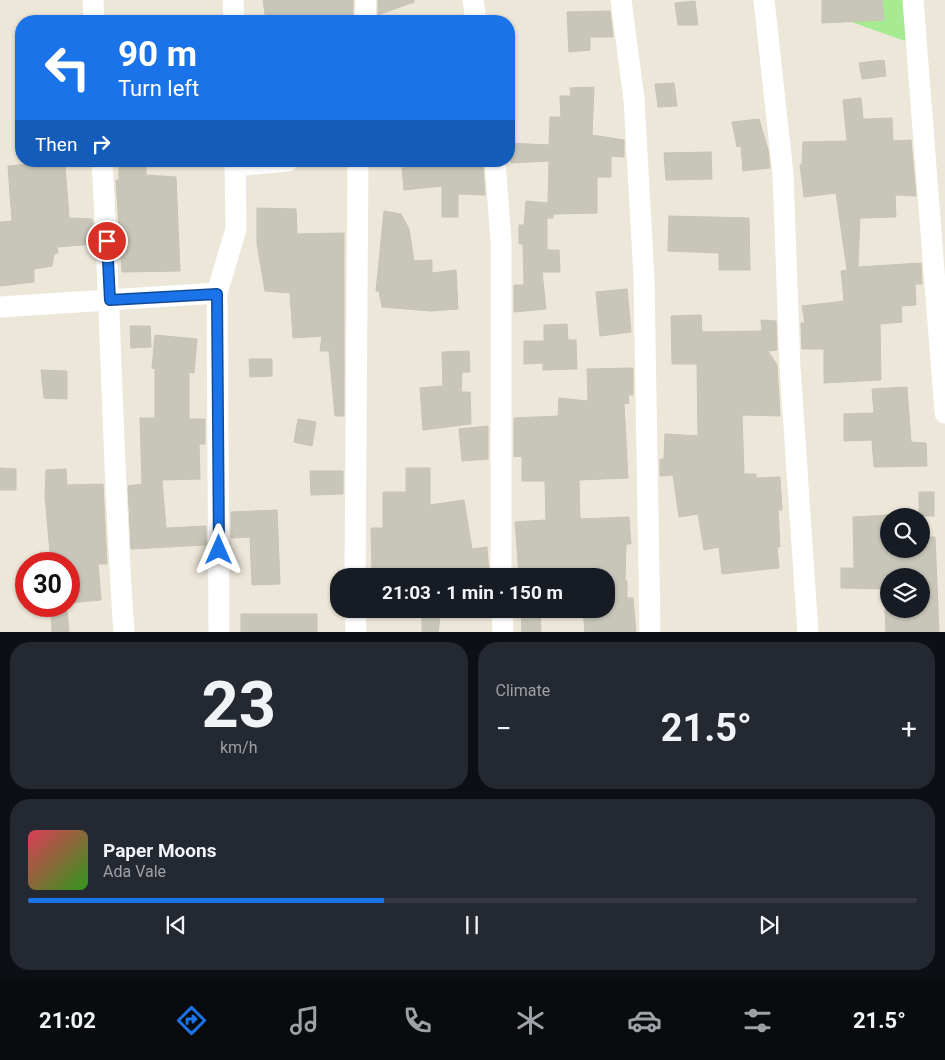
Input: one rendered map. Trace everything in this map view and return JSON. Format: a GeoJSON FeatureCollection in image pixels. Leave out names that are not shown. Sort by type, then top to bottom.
{"type":"FeatureCollection","features":[{"type":"Feature","properties":{"kind":"street"},"geometry":{"type":"LineString","coordinates":[[93,0],[94,15]]}},
{"type":"Feature","properties":{"kind":"street"},"geometry":{"type":"LineString","coordinates":[[233,0],[234,15]]}},
{"type":"Feature","properties":{"kind":"street"},"geometry":{"type":"LineString","coordinates":[[365,15],[366,0]]}},
{"type":"Feature","properties":{"kind":"street"},"geometry":{"type":"LineString","coordinates":[[473,0],[475,15]]}},
{"type":"Feature","properties":{"kind":"street"},"geometry":{"type":"LineString","coordinates":[[621,0],[634,99],[644,277],[650,632]]}},
{"type":"Feature","properties":{"kind":"street"},"geometry":{"type":"LineString","coordinates":[[764,0],[783,174],[790,367],[808,632]]}},
{"type":"Feature","properties":{"kind":"street"},"geometry":{"type":"LineString","coordinates":[[913,0],[945,413]]}},
{"type":"Feature","properties":{"kind":"street"},"geometry":{"type":"LineString","coordinates":[[102,167],[110,300],[116,508],[124,632]]}},
{"type":"Feature","properties":{"kind":"street"},"geometry":{"type":"LineString","coordinates":[[219,632],[217,294],[236,229],[235,167]]}},
{"type":"Feature","properties":{"kind":"street"},"geometry":{"type":"LineString","coordinates":[[355,568],[358,167]]}},
{"type":"Feature","properties":{"kind":"street"},"geometry":{"type":"LineString","coordinates":[[495,167],[500,242],[501,568]]}},
{"type":"Feature","properties":{"kind":"street"},"geometry":{"type":"LineString","coordinates":[[0,307],[217,294]]}},
{"type":"Feature","properties":{"kind":"street"},"geometry":{"type":"LineString","coordinates":[[355,618],[356,632]]}},
{"type":"Feature","properties":{"kind":"street"},"geometry":{"type":"LineString","coordinates":[[502,618],[503,632]]}},
{"type":"Feature","properties":{"kind":"green space"},"geometry":{"type":"Polygon","coordinates":[[[845,0],[920,0],[905,41],[846,20],[845,0]]]}},
{"type":"Feature","properties":{"kind":"building"},"geometry":{"type":"Polygon","coordinates":[[[263,0],[353,0],[353,15],[265,15],[263,0]]]}},
{"type":"Feature","properties":{"kind":"building"},"geometry":{"type":"Polygon","coordinates":[[[378,0],[414,0],[414,2],[378,15],[378,0]]]}},
{"type":"Feature","properties":{"kind":"building"},"geometry":{"type":"Polygon","coordinates":[[[822,0],[882,0],[884,20],[822,23],[822,0]]]}},
{"type":"Feature","properties":{"kind":"building"},"geometry":{"type":"Polygon","coordinates":[[[695,1],[698,25],[678,25],[675,3],[695,1]]]}},
{"type":"Feature","properties":{"kind":"building"},"geometry":{"type":"Polygon","coordinates":[[[610,11],[613,37],[590,37],[590,50],[569,52],[567,12],[610,11]]]}},
{"type":"Feature","properties":{"kind":"building"},"geometry":{"type":"Polygon","coordinates":[[[884,60],[886,76],[862,79],[859,63],[884,60]]]}},
{"type":"Feature","properties":{"kind":"building"},"geometry":{"type":"Polygon","coordinates":[[[674,83],[677,106],[658,107],[655,84],[674,83]]]}},
{"type":"Feature","properties":{"kind":"building"},"geometry":{"type":"Polygon","coordinates":[[[594,87],[592,135],[624,140],[624,157],[611,156],[611,177],[597,177],[597,213],[553,214],[553,218],[547,218],[547,250],[559,250],[560,272],[542,272],[546,309],[514,312],[514,285],[524,285],[523,244],[519,244],[519,225],[524,225],[526,201],[548,203],[549,161],[515,163],[515,143],[549,145],[550,117],[561,117],[560,96],[571,96],[570,88],[594,87]]]}},
{"type":"Feature","properties":{"kind":"building"},"geometry":{"type":"Polygon","coordinates":[[[861,98],[863,119],[892,118],[893,141],[911,140],[916,196],[895,195],[896,217],[860,218],[858,267],[921,263],[922,284],[915,284],[916,305],[901,306],[902,322],[880,324],[881,380],[824,383],[824,349],[802,349],[801,323],[805,323],[802,306],[844,301],[841,271],[847,270],[836,193],[804,197],[800,165],[802,165],[803,142],[847,141],[843,100],[861,98]]]}},
{"type":"Feature","properties":{"kind":"building"},"geometry":{"type":"Polygon","coordinates":[[[759,119],[768,150],[770,168],[743,171],[741,146],[737,147],[732,122],[759,119]]]}},
{"type":"Feature","properties":{"kind":"building"},"geometry":{"type":"Polygon","coordinates":[[[711,152],[712,179],[666,180],[664,153],[711,152]]]}},
{"type":"Feature","properties":{"kind":"building"},"geometry":{"type":"Polygon","coordinates":[[[8,166],[29,168],[65,167],[69,218],[92,219],[94,244],[57,247],[58,253],[54,254],[52,266],[34,269],[34,282],[0,286],[0,222],[12,221],[8,166]]]}},
{"type":"Feature","properties":{"kind":"building"},"geometry":{"type":"Polygon","coordinates":[[[119,167],[146,167],[146,175],[176,177],[180,271],[122,272],[116,180],[119,180],[119,167]]]}},
{"type":"Feature","properties":{"kind":"building"},"geometry":{"type":"Polygon","coordinates":[[[483,167],[485,195],[458,194],[458,217],[442,217],[442,186],[404,190],[402,168],[483,167]]]}},
{"type":"Feature","properties":{"kind":"building"},"geometry":{"type":"Polygon","coordinates":[[[257,208],[296,209],[297,234],[344,233],[344,416],[335,416],[329,351],[320,351],[322,336],[293,338],[290,293],[265,291],[257,244],[257,208]]]}},
{"type":"Feature","properties":{"kind":"building"},"geometry":{"type":"Polygon","coordinates":[[[384,211],[401,214],[409,229],[414,261],[432,260],[432,273],[456,270],[458,309],[431,311],[382,307],[379,291],[376,291],[384,211]]]}},
{"type":"Feature","properties":{"kind":"building"},"geometry":{"type":"Polygon","coordinates":[[[669,216],[749,218],[750,270],[719,270],[719,253],[668,251],[669,216]]]}},
{"type":"Feature","properties":{"kind":"building"},"geometry":{"type":"Polygon","coordinates":[[[627,289],[631,332],[600,336],[596,292],[627,289]]]}},
{"type":"Feature","properties":{"kind":"building"},"geometry":{"type":"Polygon","coordinates":[[[701,315],[702,332],[762,331],[761,320],[776,321],[777,350],[768,351],[777,365],[780,416],[742,415],[744,474],[756,474],[756,478],[780,477],[782,510],[778,510],[780,547],[777,547],[779,568],[722,574],[719,547],[704,550],[698,514],[679,517],[673,475],[660,476],[660,459],[664,459],[665,434],[698,436],[697,364],[672,364],[671,316],[701,315]]]}},
{"type":"Feature","properties":{"kind":"building"},"geometry":{"type":"Polygon","coordinates":[[[567,324],[568,340],[576,340],[577,369],[543,370],[543,363],[524,364],[524,341],[544,341],[544,325],[567,324]]]}},
{"type":"Feature","properties":{"kind":"building"},"geometry":{"type":"Polygon","coordinates":[[[130,326],[150,326],[151,347],[131,348],[130,326]]]}},
{"type":"Feature","properties":{"kind":"building"},"geometry":{"type":"Polygon","coordinates":[[[155,335],[197,339],[194,373],[189,372],[189,419],[205,419],[205,444],[199,444],[200,479],[162,480],[166,528],[206,526],[206,545],[131,549],[128,486],[142,484],[140,418],[155,418],[155,369],[152,368],[155,335]]]}},
{"type":"Feature","properties":{"kind":"building"},"geometry":{"type":"Polygon","coordinates":[[[469,351],[470,372],[462,372],[461,392],[470,392],[471,424],[423,430],[420,388],[443,386],[442,352],[469,351]]]}},
{"type":"Feature","properties":{"kind":"building"},"geometry":{"type":"Polygon","coordinates":[[[249,359],[272,359],[272,376],[250,377],[249,359]]]}},
{"type":"Feature","properties":{"kind":"building"},"geometry":{"type":"Polygon","coordinates":[[[633,368],[633,395],[628,395],[629,403],[624,404],[628,478],[579,480],[580,519],[629,517],[631,544],[626,544],[625,581],[627,581],[627,598],[633,598],[636,632],[585,632],[584,618],[615,618],[615,568],[518,568],[515,522],[546,520],[545,481],[522,481],[522,456],[514,457],[514,418],[558,416],[559,398],[588,401],[587,369],[633,368]]]}},
{"type":"Feature","properties":{"kind":"building"},"geometry":{"type":"Polygon","coordinates":[[[41,370],[67,371],[67,399],[44,398],[41,370]]]}},
{"type":"Feature","properties":{"kind":"building"},"geometry":{"type":"Polygon","coordinates":[[[907,387],[911,442],[926,443],[927,466],[874,467],[872,440],[844,441],[844,414],[874,413],[872,389],[907,387]]]}},
{"type":"Feature","properties":{"kind":"building"},"geometry":{"type":"Polygon","coordinates":[[[298,419],[316,422],[312,446],[294,442],[298,419]]]}},
{"type":"Feature","properties":{"kind":"building"},"geometry":{"type":"Polygon","coordinates":[[[488,426],[488,459],[462,461],[459,429],[488,426]]]}},
{"type":"Feature","properties":{"kind":"building"},"geometry":{"type":"Polygon","coordinates":[[[0,468],[16,469],[16,490],[0,490],[0,468]]]}},
{"type":"Feature","properties":{"kind":"building"},"geometry":{"type":"Polygon","coordinates":[[[406,468],[430,468],[430,505],[464,500],[472,549],[487,547],[488,568],[372,568],[371,528],[383,528],[383,492],[406,492],[406,468]]]}},
{"type":"Feature","properties":{"kind":"building"},"geometry":{"type":"Polygon","coordinates":[[[66,469],[67,485],[103,484],[107,564],[98,564],[101,600],[80,602],[80,552],[50,552],[45,496],[46,470],[66,469]]]}},
{"type":"Feature","properties":{"kind":"building"},"geometry":{"type":"Polygon","coordinates":[[[310,471],[343,471],[343,494],[311,495],[310,471]]]}},
{"type":"Feature","properties":{"kind":"building"},"geometry":{"type":"Polygon","coordinates":[[[919,492],[934,492],[934,516],[930,516],[930,508],[919,508],[919,492]]]}},
{"type":"Feature","properties":{"kind":"building"},"geometry":{"type":"Polygon","coordinates":[[[277,510],[280,584],[252,585],[250,537],[231,538],[231,512],[277,510]]]}},
{"type":"Feature","properties":{"kind":"building"},"geometry":{"type":"Polygon","coordinates":[[[880,516],[880,558],[930,558],[930,537],[935,537],[939,632],[886,632],[885,618],[930,618],[930,568],[880,568],[880,589],[841,588],[841,568],[854,568],[853,517],[880,516]]]}},
{"type":"Feature","properties":{"kind":"building"},"geometry":{"type":"Polygon","coordinates":[[[241,614],[317,614],[317,632],[241,632],[241,614]]]}},
{"type":"Feature","properties":{"kind":"building"},"geometry":{"type":"Polygon","coordinates":[[[51,617],[68,617],[69,632],[52,632],[51,617]]]}},
{"type":"Feature","properties":{"kind":"building"},"geometry":{"type":"Polygon","coordinates":[[[422,618],[440,618],[438,632],[422,632],[422,618]]]}},
{"type":"Feature","properties":{"kind":"building"},"geometry":{"type":"Polygon","coordinates":[[[521,618],[540,618],[541,632],[522,632],[521,618]]]}},
{"type":"Feature","properties":{"kind":"route"},"geometry":{"type":"LineString","coordinates":[[107,241],[110,300],[217,294],[219,550]]}}]}
